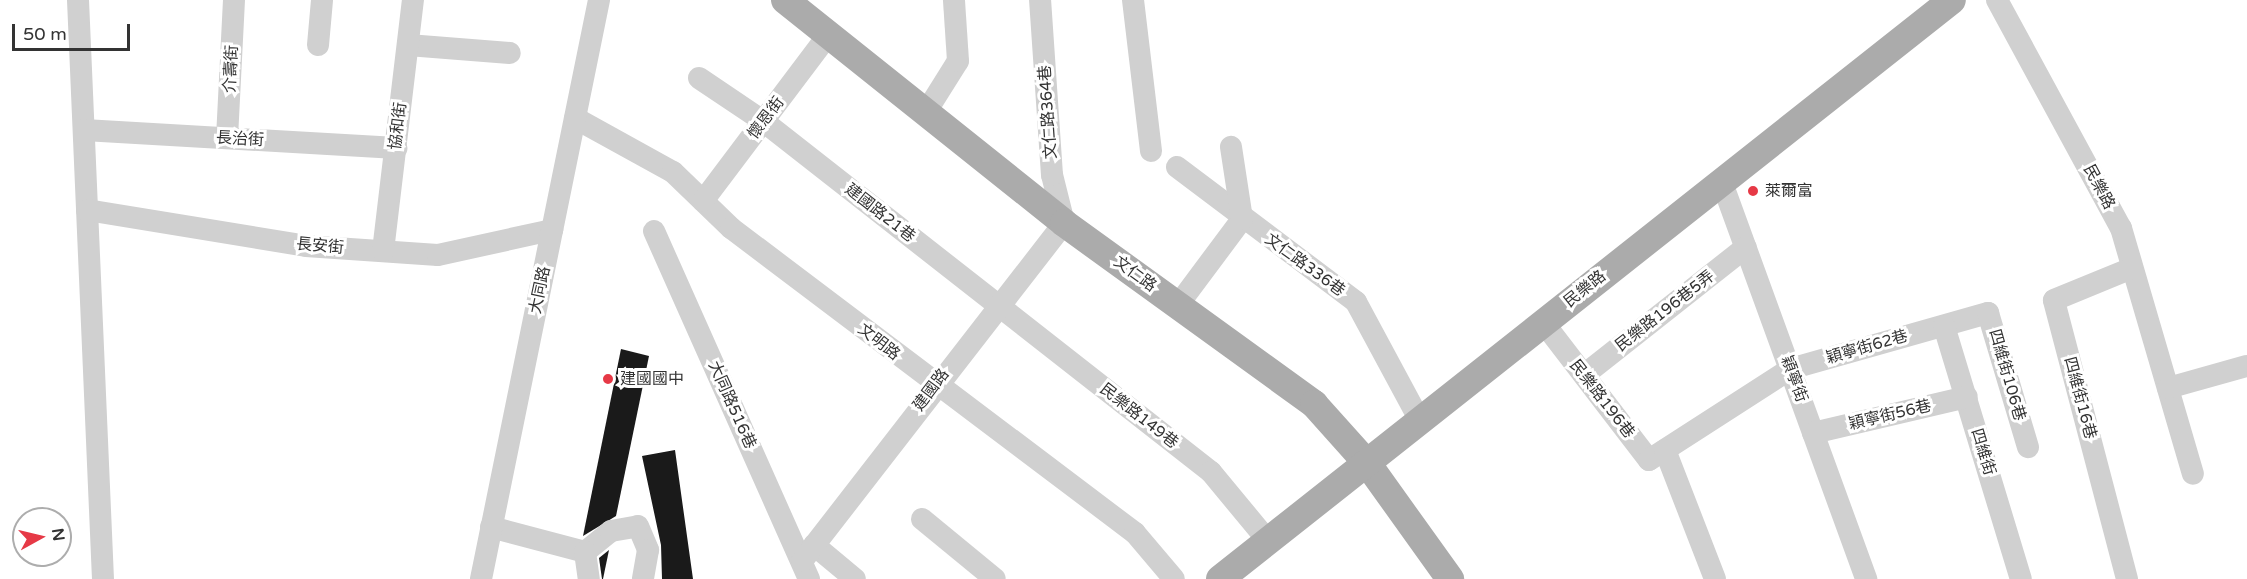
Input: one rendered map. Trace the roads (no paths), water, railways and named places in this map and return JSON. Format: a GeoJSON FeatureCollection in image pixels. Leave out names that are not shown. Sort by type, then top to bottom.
{"type":"FeatureCollection","features":[{"type":"Feature","properties":{"kind":"main road","name":"文仁路"},"geometry":{"type":"LineString","coordinates":[[785,0],[1064,223],[1314,404],[1367,463],[1450,579]]}},
{"type":"Feature","properties":{"kind":"main road","name":"民樂路"},"geometry":{"type":"LineString","coordinates":[[1220,579],[1721,180],[1952,0]]}},
{"type":"Feature","properties":{"kind":"street"},"geometry":{"type":"LineString","coordinates":[[78,0],[103,579]]}},
{"type":"Feature","properties":{"kind":"street","name":"介壽街"},"geometry":{"type":"LineString","coordinates":[[227,138],[234,0]]}},
{"type":"Feature","properties":{"kind":"street"},"geometry":{"type":"LineString","coordinates":[[318,45],[322,0]]}},
{"type":"Feature","properties":{"kind":"street","name":"協和街"},"geometry":{"type":"LineString","coordinates":[[383,251],[413,0]]}},
{"type":"Feature","properties":{"kind":"street","name":"大同路"},"geometry":{"type":"LineString","coordinates":[[481,579],[599,0]]}},
{"type":"Feature","properties":{"kind":"street"},"geometry":{"type":"LineString","coordinates":[[926,112],[958,61],[954,0]]}},
{"type":"Feature","properties":{"kind":"street","name":"文仁路364巷"},"geometry":{"type":"LineString","coordinates":[[1040,0],[1052,175],[1064,223]]}},
{"type":"Feature","properties":{"kind":"street"},"geometry":{"type":"LineString","coordinates":[[1133,0],[1151,151]]}},
{"type":"Feature","properties":{"kind":"street","name":"民樂路"},"geometry":{"type":"LineString","coordinates":[[1997,0],[2121,228],[2193,474]]}},
{"type":"Feature","properties":{"kind":"street","name":"懷恩街"},"geometry":{"type":"LineString","coordinates":[[703,201],[829,34]]}},
{"type":"Feature","properties":{"kind":"street"},"geometry":{"type":"LineString","coordinates":[[408,45],[510,54]]}},
{"type":"Feature","properties":{"kind":"street","name":"建國路21巷"},"geometry":{"type":"LineString","coordinates":[[699,78],[763,121],[996,305]]}},
{"type":"Feature","properties":{"kind":"street","name":"文明路"},"geometry":{"type":"LineString","coordinates":[[575,118],[673,172],[703,201],[935,385],[1135,533],[1174,579]]}},
{"type":"Feature","properties":{"kind":"street","name":"長治街"},"geometry":{"type":"LineString","coordinates":[[84,130],[396,148]]}},
{"type":"Feature","properties":{"kind":"street"},"geometry":{"type":"LineString","coordinates":[[1179,305],[1242,219],[1231,147]]}},
{"type":"Feature","properties":{"kind":"street","name":"文仁路336巷"},"geometry":{"type":"LineString","coordinates":[[1177,167],[1242,219],[1356,302],[1420,421]]}},
{"type":"Feature","properties":{"kind":"street","name":"穎寧街"},"geometry":{"type":"LineString","coordinates":[[1721,180],[1866,579]]}},
{"type":"Feature","properties":{"kind":"street","name":"長安街"},"geometry":{"type":"LineString","coordinates":[[87,210],[306,246],[438,255],[552,230]]}},
{"type":"Feature","properties":{"kind":"street","name":"建國路"},"geometry":{"type":"LineString","coordinates":[[808,562],[935,385],[996,305],[1064,223]]}},
{"type":"Feature","properties":{"kind":"street","name":"大同路516巷"},"geometry":{"type":"LineString","coordinates":[[654,231],[808,562]]}},
{"type":"Feature","properties":{"kind":"street","name":"民樂路196巷5弄"},"geometry":{"type":"LineString","coordinates":[[1584,375],[1746,248]]}},
{"type":"Feature","properties":{"kind":"street","name":"四維街16巷"},"geometry":{"type":"LineString","coordinates":[[2127,579],[2054,300],[2132,268]]}},
{"type":"Feature","properties":{"kind":"street","name":"民樂路149巷"},"geometry":{"type":"LineString","coordinates":[[996,305],[1211,472],[1268,541]]}},
{"type":"Feature","properties":{"kind":"street","name":"四維街106巷"},"geometry":{"type":"LineString","coordinates":[[1944,326],[1988,313],[2028,447]]}},
{"type":"Feature","properties":{"kind":"street","name":"民樂路196巷"},"geometry":{"type":"LineString","coordinates":[[1543,322],[1649,460],[1665,450]]}},
{"type":"Feature","properties":{"kind":"street","name":"穎寧街62巷"},"geometry":{"type":"LineString","coordinates":[[1790,369],[1944,326]]}},
{"type":"Feature","properties":{"kind":"street","name":"四維街"},"geometry":{"type":"LineString","coordinates":[[1944,326],[2021,579]]}},
{"type":"Feature","properties":{"kind":"street"},"geometry":{"type":"LineString","coordinates":[[2168,388],[2247,366]]}},
{"type":"Feature","properties":{"kind":"street"},"geometry":{"type":"LineString","coordinates":[[1715,579],[1665,450],[1790,369]]}},
{"type":"Feature","properties":{"kind":"street","name":"穎寧街56巷"},"geometry":{"type":"LineString","coordinates":[[1814,433],[1967,397]]}},
{"type":"Feature","properties":{"kind":"street"},"geometry":{"type":"LineString","coordinates":[[922,519],[995,579]]}},
{"type":"Feature","properties":{"kind":"street"},"geometry":{"type":"LineString","coordinates":[[585,552],[611,531],[638,526],[648,550],[643,579]]}},
{"type":"Feature","properties":{"kind":"street"},"geometry":{"type":"LineString","coordinates":[[491,527],[585,552]]}},
{"type":"Feature","properties":{"kind":"street"},"geometry":{"type":"LineString","coordinates":[[585,552],[589,579]]}},
{"type":"Feature","properties":{"kind":"street"},"geometry":{"type":"LineString","coordinates":[[808,562],[855,579]]}},
{"type":"Feature","properties":{"kind":"place","name":"萊爾富"},"geometry":{"type":"Point","coordinates":[1753,191]}},
{"type":"Feature","properties":{"kind":"place","name":"建國國中"},"geometry":{"type":"Point","coordinates":[608,379]}}]}
